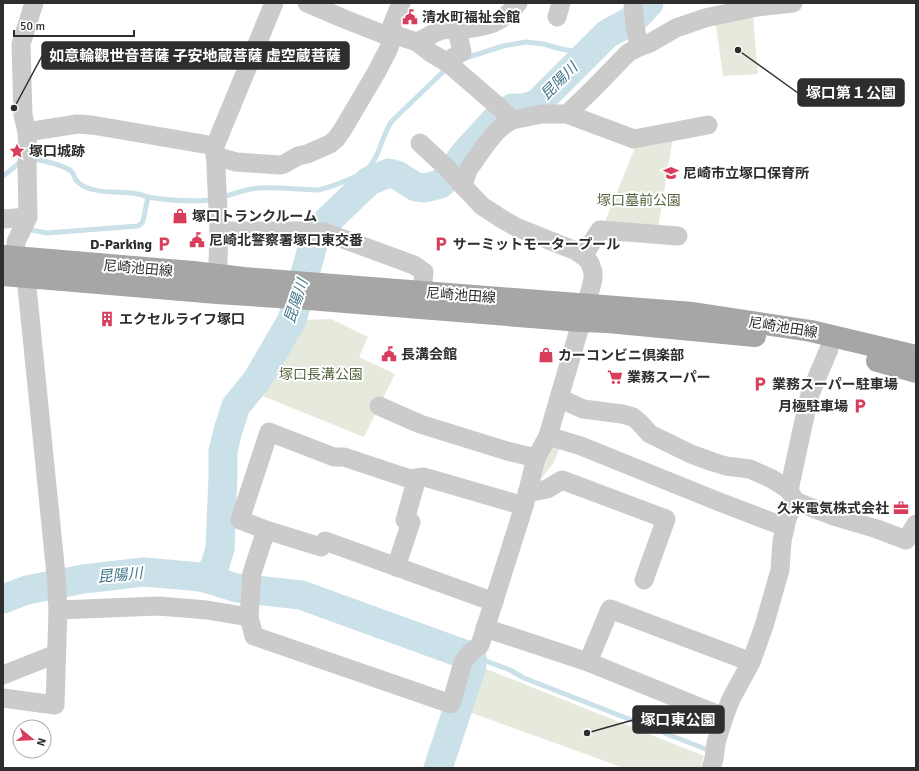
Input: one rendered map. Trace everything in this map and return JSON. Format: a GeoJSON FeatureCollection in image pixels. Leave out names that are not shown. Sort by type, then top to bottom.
{"type":"FeatureCollection","features":[{"type":"Feature","properties":{"kind":"main road","name":"尼崎池田線"},"geometry":{"type":"LineString","coordinates":[[9,256],[193,272],[217,284]]}},
{"type":"Feature","properties":{"kind":"main road","name":"尼崎池田線"},"geometry":{"type":"LineString","coordinates":[[3,275],[217,284],[584,313],[693,313],[811,331],[916,356]]}},
{"type":"Feature","properties":{"kind":"main road","name":"尼崎池田線"},"geometry":{"type":"LineString","coordinates":[[302,291],[422,292],[584,313],[608,322],[763,337],[829,349],[916,372]]}},
{"type":"Feature","properties":{"kind":"street"},"geometry":{"type":"LineString","coordinates":[[3,698],[55,705],[58,610],[26,277],[9,256],[24,225],[28,158],[27,132],[23,115],[21,44],[34,3]]}},
{"type":"Feature","properties":{"kind":"street"},"geometry":{"type":"LineString","coordinates":[[217,284],[219,231],[215,151],[274,3]]}},
{"type":"Feature","properties":{"kind":"street"},"geometry":{"type":"LineString","coordinates":[[307,3],[385,35],[391,33],[417,42],[449,64],[507,115],[567,114],[634,139],[708,124]]}},
{"type":"Feature","properties":{"kind":"street"},"geometry":{"type":"LineString","coordinates":[[27,132],[77,124],[92,125],[215,151],[236,162],[284,164],[298,156],[330,144],[343,130],[385,56],[401,3]]}},
{"type":"Feature","properties":{"kind":"street"},"geometry":{"type":"LineString","coordinates":[[417,42],[442,30],[457,30],[478,27],[496,22],[507,15],[518,3]]}},
{"type":"Feature","properties":{"kind":"street"},"geometry":{"type":"LineString","coordinates":[[567,114],[628,53],[650,43],[676,28],[706,18],[757,7],[793,3]]}},
{"type":"Feature","properties":{"kind":"street"},"geometry":{"type":"LineString","coordinates":[[634,12],[639,47]]}},
{"type":"Feature","properties":{"kind":"street"},"geometry":{"type":"LineString","coordinates":[[449,64],[462,52],[457,30]]}},
{"type":"Feature","properties":{"kind":"street"},"geometry":{"type":"LineString","coordinates":[[456,178],[468,170],[496,132],[504,125],[507,115]]}},
{"type":"Feature","properties":{"kind":"street"},"geometry":{"type":"LineString","coordinates":[[266,530],[252,573],[249,617],[254,636],[451,704],[467,657],[480,645],[526,500],[536,458],[548,436],[584,313],[593,279],[593,272],[590,263],[585,257],[516,227],[482,206],[420,143]]}},
{"type":"Feature","properties":{"kind":"street"},"geometry":{"type":"LineString","coordinates":[[3,219],[24,225]]}},
{"type":"Feature","properties":{"kind":"street"},"geometry":{"type":"LineString","coordinates":[[583,256],[600,230],[678,236]]}},
{"type":"Feature","properties":{"kind":"street"},"geometry":{"type":"LineString","coordinates":[[219,231],[318,231],[414,265],[424,272],[422,292]]}},
{"type":"Feature","properties":{"kind":"street"},"geometry":{"type":"LineString","coordinates":[[714,758],[716,743],[724,717],[731,699],[751,662],[764,626],[780,570],[782,541],[792,495],[803,425],[810,394],[829,349]]}},
{"type":"Feature","properties":{"kind":"street"},"geometry":{"type":"LineString","coordinates":[[559,398],[583,409],[622,414],[633,417],[650,434],[672,446],[726,466],[750,469],[772,479],[792,495],[833,516],[877,529],[906,540],[916,524]]}},
{"type":"Feature","properties":{"kind":"street"},"geometry":{"type":"LineString","coordinates":[[379,406],[420,424],[507,451],[536,458]]}},
{"type":"Feature","properties":{"kind":"street"},"geometry":{"type":"LineString","coordinates":[[494,602],[325,542],[321,547],[266,530],[240,520],[269,432],[334,457],[344,457],[410,478],[424,477],[526,500],[562,480],[666,519],[644,580]]}},
{"type":"Feature","properties":{"kind":"street"},"geometry":{"type":"LineString","coordinates":[[548,436],[581,446],[785,527]]}},
{"type":"Feature","properties":{"kind":"street"},"geometry":{"type":"LineString","coordinates":[[396,567],[411,522],[405,520],[417,478]]}},
{"type":"Feature","properties":{"kind":"street"},"geometry":{"type":"LineString","coordinates":[[58,610],[158,606],[207,610],[249,617]]}},
{"type":"Feature","properties":{"kind":"street"},"geometry":{"type":"LineString","coordinates":[[588,662],[610,610],[751,662]]}},
{"type":"Feature","properties":{"kind":"street"},"geometry":{"type":"LineString","coordinates":[[485,628],[588,662],[724,717]]}},
{"type":"Feature","properties":{"kind":"street"},"geometry":{"type":"LineString","coordinates":[[3,675],[56,654]]}},
{"type":"Feature","properties":{"kind":"green space"},"geometry":{"type":"Polygon","coordinates":[[[753,16],[758,74],[723,76],[716,25],[753,16]]]}},
{"type":"Feature","properties":{"kind":"green space","name":"塚口墓前公園"},"geometry":{"type":"Polygon","coordinates":[[[673,137],[658,228],[604,224],[636,145],[673,137]]]}},
{"type":"Feature","properties":{"kind":"green space","name":"塚口長溝公園"},"geometry":{"type":"Polygon","coordinates":[[[331,319],[368,337],[359,357],[395,374],[364,437],[260,395],[299,329],[302,320],[331,319]]]}},
{"type":"Feature","properties":{"kind":"green space"},"geometry":{"type":"Polygon","coordinates":[[[552,444],[560,447],[553,464],[540,480],[546,452],[552,444]]]}},
{"type":"Feature","properties":{"kind":"green space"},"geometry":{"type":"Polygon","coordinates":[[[479,666],[704,756],[700,768],[624,768],[464,710],[479,666]]]}},
{"type":"Feature","properties":{"kind":"waterway","name":"昆陽川"},"geometry":{"type":"LineString","coordinates":[[3,599],[27,590],[83,579],[144,572],[201,577],[212,571],[220,549],[223,451],[228,430],[236,406],[257,380],[292,320],[317,231],[369,181],[389,173],[397,175],[416,187],[425,188],[440,184],[448,177],[465,153],[499,116],[512,108],[522,108],[534,105],[540,101],[607,34],[629,22],[649,3]]}},
{"type":"Feature","properties":{"kind":"waterway"},"geometry":{"type":"LineString","coordinates":[[463,59],[503,46],[526,42],[544,44],[586,54]]}},
{"type":"Feature","properties":{"kind":"waterway"},"geometry":{"type":"LineString","coordinates":[[32,159],[53,163],[69,169],[73,173],[75,179],[83,186],[97,191],[138,194],[163,199],[202,201],[259,188],[322,189],[349,180],[365,171],[374,160],[385,133],[392,121],[447,68]]}},
{"type":"Feature","properties":{"kind":"waterway"},"geometry":{"type":"LineString","coordinates":[[3,176],[22,159]]}},
{"type":"Feature","properties":{"kind":"waterway"},"geometry":{"type":"LineString","coordinates":[[26,229],[47,233],[138,226],[143,221],[148,197]]}},
{"type":"Feature","properties":{"kind":"waterway"},"geometry":{"type":"LineString","coordinates":[[201,577],[237,588],[301,595],[472,657],[472,666],[438,768]]}},
{"type":"Feature","properties":{"kind":"waterway"},"geometry":{"type":"LineString","coordinates":[[473,658],[478,658],[510,670],[524,678],[708,750]]}},
{"type":"Feature","properties":{"kind":"place","name":"清水町福祉会館"},"geometry":{"type":"Point","coordinates":[410,17]}},
{"type":"Feature","properties":{"kind":"place","name":"塚口第１公園"},"geometry":{"type":"Point","coordinates":[738,50]}},
{"type":"Feature","properties":{"kind":"place","name":"如意輪觀世音菩薩 子安地蔵菩薩 虚空蔵菩薩"},"geometry":{"type":"Point","coordinates":[14,108]}},
{"type":"Feature","properties":{"kind":"place","name":"塚口城跡"},"geometry":{"type":"Point","coordinates":[17,151]}},
{"type":"Feature","properties":{"kind":"place","name":"尼崎市立塚口保育所"},"geometry":{"type":"Point","coordinates":[671,173]}},
{"type":"Feature","properties":{"kind":"place","name":"塚口トランクルーム"},"geometry":{"type":"Point","coordinates":[180,216]}},
{"type":"Feature","properties":{"kind":"place","name":"尼崎北警察署塚口東交番"},"geometry":{"type":"Point","coordinates":[197,240]}},
{"type":"Feature","properties":{"kind":"place","name":"D-Parking"},"geometry":{"type":"Point","coordinates":[164,244]}},
{"type":"Feature","properties":{"kind":"place","name":"サーミットモータープール"},"geometry":{"type":"Point","coordinates":[441,244]}},
{"type":"Feature","properties":{"kind":"place","name":"エクセルライフ塚口"},"geometry":{"type":"Point","coordinates":[107,319]}},
{"type":"Feature","properties":{"kind":"place","name":"長溝会館"},"geometry":{"type":"Point","coordinates":[389,354]}},
{"type":"Feature","properties":{"kind":"place","name":"カーコンビニ倶楽部"},"geometry":{"type":"Point","coordinates":[546,355]}},
{"type":"Feature","properties":{"kind":"place","name":"業務スーパー"},"geometry":{"type":"Point","coordinates":[615,377]}},
{"type":"Feature","properties":{"kind":"place","name":"業務スーパー駐車場"},"geometry":{"type":"Point","coordinates":[760,384]}},
{"type":"Feature","properties":{"kind":"place","name":"月極駐車場"},"geometry":{"type":"Point","coordinates":[860,406]}},
{"type":"Feature","properties":{"kind":"place","name":"久米電気株式会社"},"geometry":{"type":"Point","coordinates":[901,508]}},
{"type":"Feature","properties":{"kind":"place","name":"塚口東公園"},"geometry":{"type":"Point","coordinates":[587,733]}}]}
